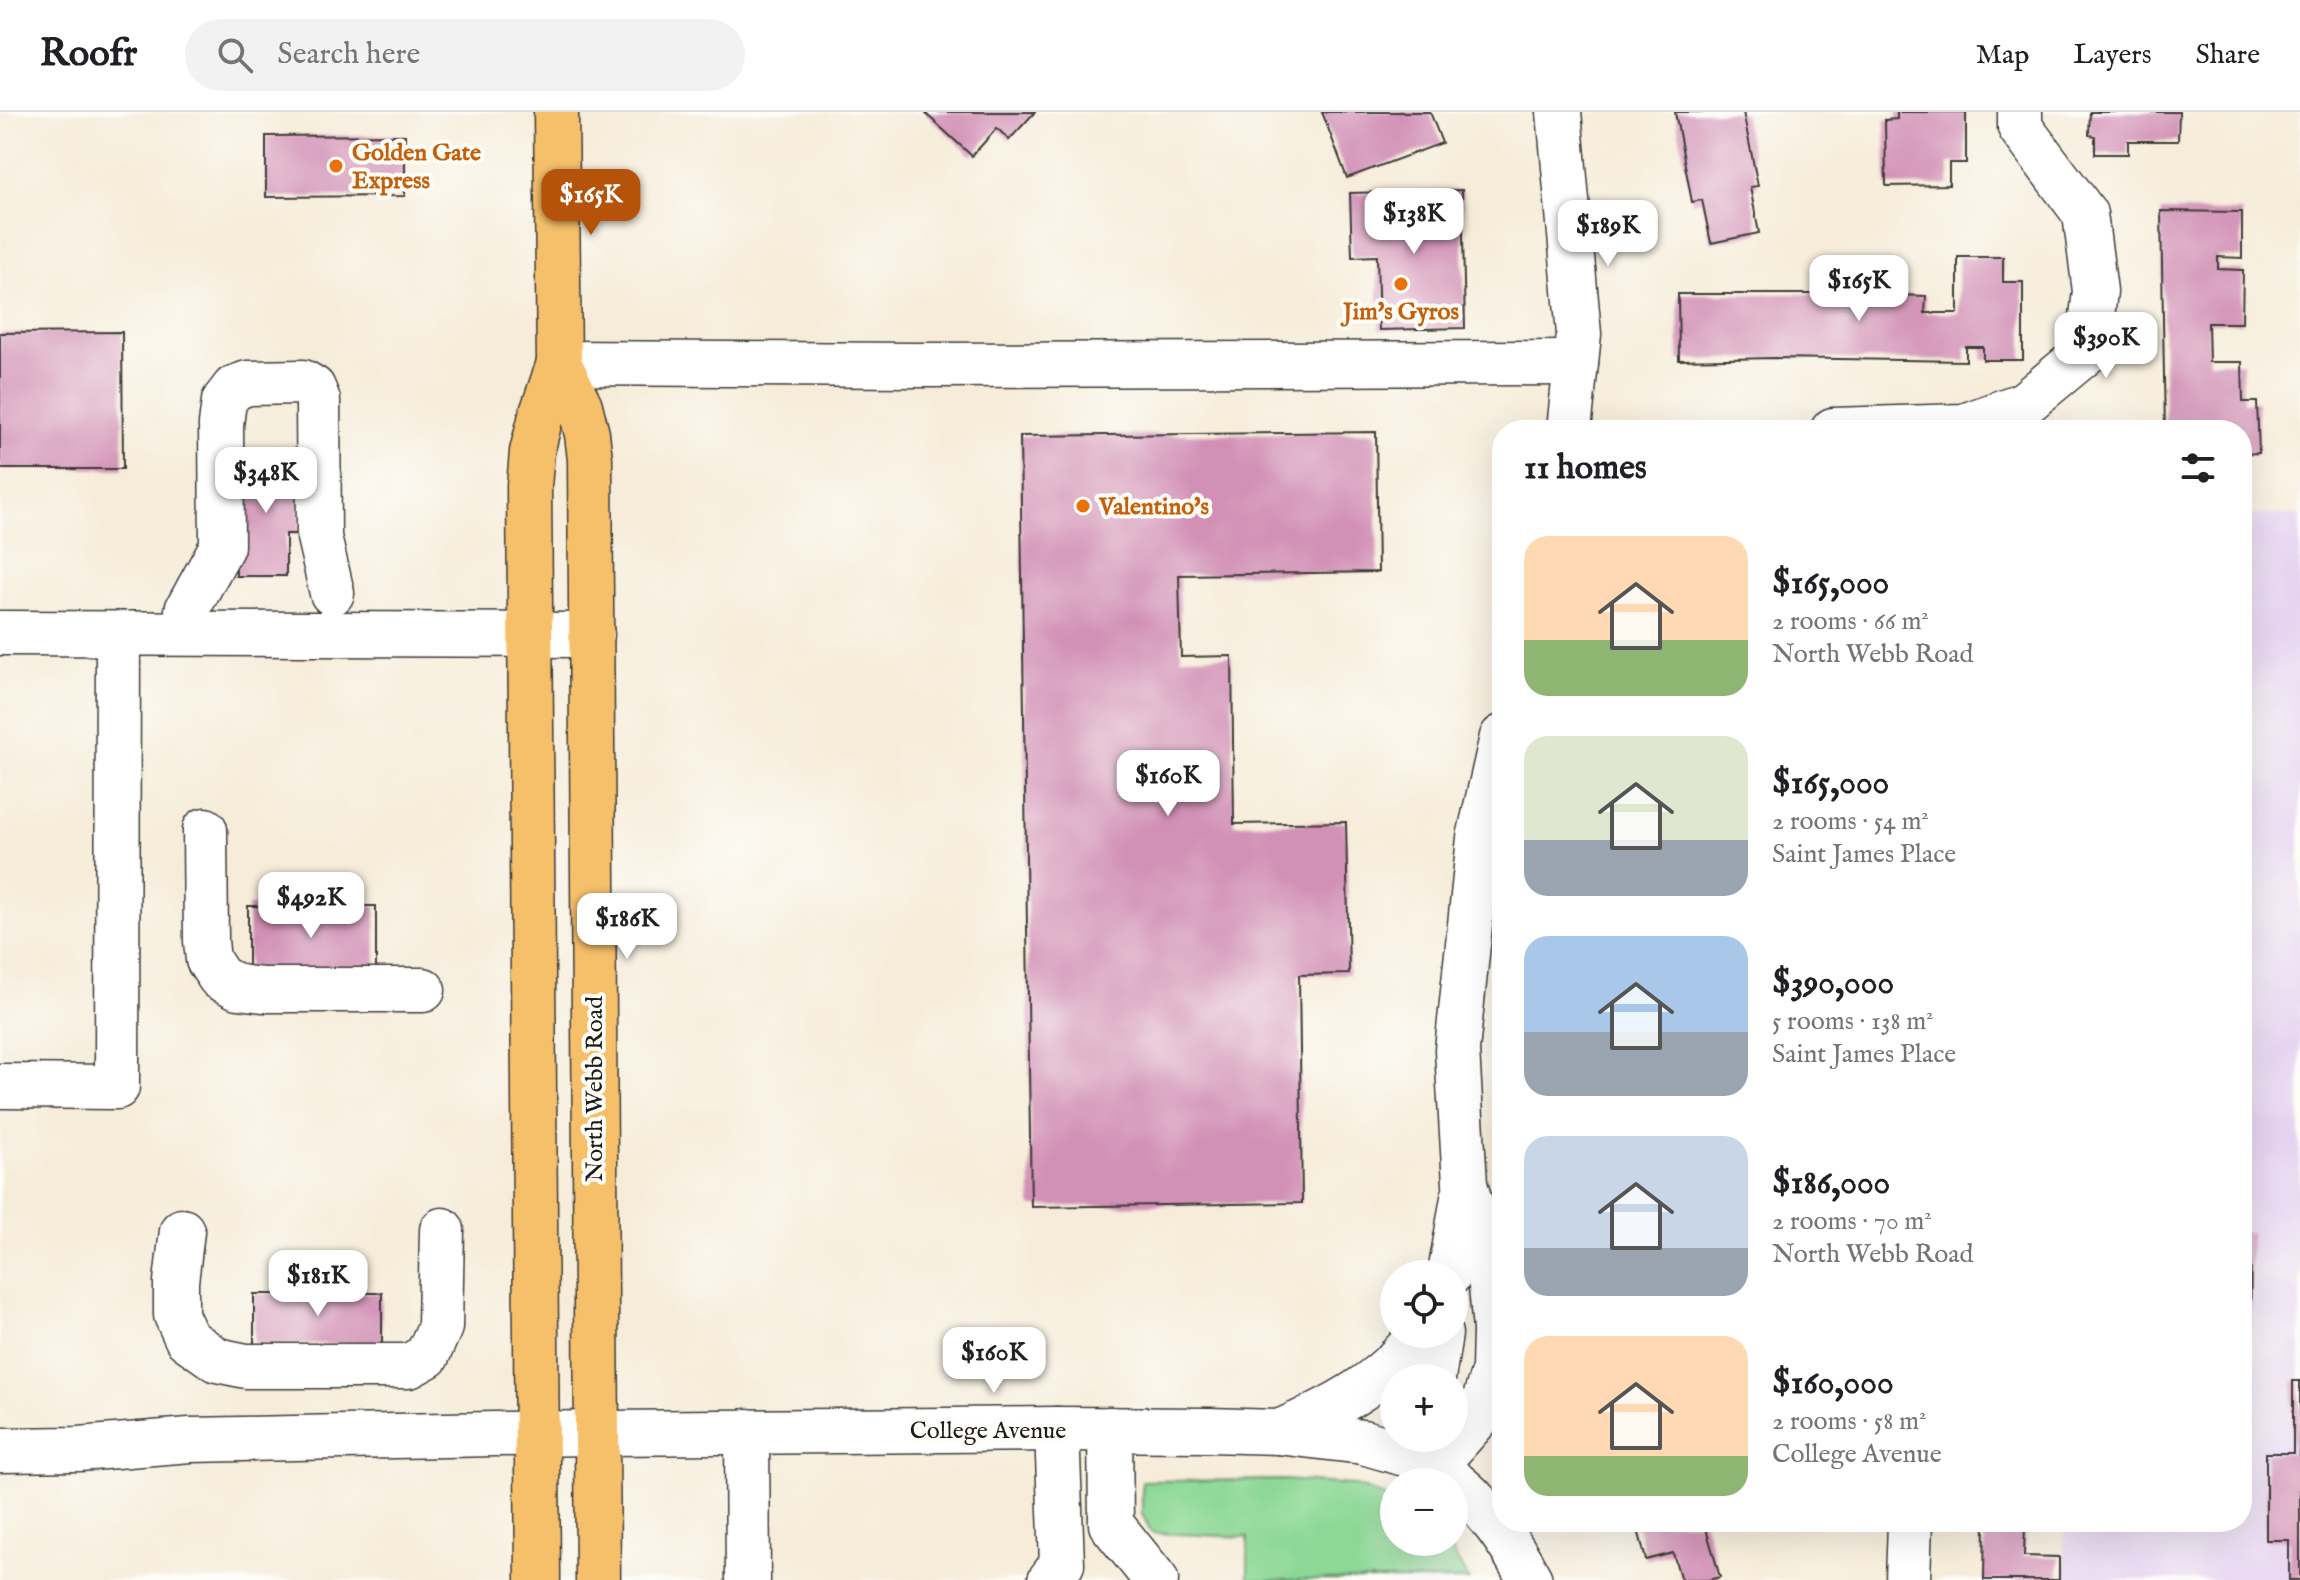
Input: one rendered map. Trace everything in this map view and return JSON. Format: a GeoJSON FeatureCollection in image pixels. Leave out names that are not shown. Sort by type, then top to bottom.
{"type":"FeatureCollection","features":[{"type":"Feature","properties":{"kind":"main road","name":"North Webb Road"},"geometry":{"type":"LineString","coordinates":[[538,1580],[529,486],[532,452],[559,363],[556,112]]}},
{"type":"Feature","properties":{"kind":"main road","name":"North Webb Road"},"geometry":{"type":"LineString","coordinates":[[559,363],[580,406],[590,459],[598,1580]]}},
{"type":"Feature","properties":{"kind":"street"},"geometry":{"type":"LineString","coordinates":[[1559,112],[1579,334],[1570,420]]}},
{"type":"Feature","properties":{"kind":"street"},"geometry":{"type":"LineString","coordinates":[[1980,420],[2024,404],[2088,351],[2095,291],[2085,214],[2020,127],[2020,112]]}},
{"type":"Feature","properties":{"kind":"street"},"geometry":{"type":"LineString","coordinates":[[559,363],[1576,363]]}},
{"type":"Feature","properties":{"kind":"street"},"geometry":{"type":"LineString","coordinates":[[187,610],[222,546],[221,425],[224,401],[234,388],[248,383],[303,382],[313,388],[318,400],[319,537],[332,593]]}},
{"type":"Feature","properties":{"kind":"street"},"geometry":{"type":"LineString","coordinates":[[0,633],[592,635]]}},
{"type":"Feature","properties":{"kind":"street"},"geometry":{"type":"LineString","coordinates":[[0,1086],[117,1087],[118,634]]}},
{"type":"Feature","properties":{"kind":"street"},"geometry":{"type":"LineString","coordinates":[[1492,788],[1479,838],[1457,1050],[1465,1184],[1490,1276],[1492,1298]]}},
{"type":"Feature","properties":{"kind":"street"},"geometry":{"type":"LineString","coordinates":[[205,830],[206,941],[208,960],[220,978],[238,987],[263,990],[423,990]]}},
{"type":"Feature","properties":{"kind":"street"},"geometry":{"type":"LineString","coordinates":[[1452,1260],[1465,1184]]}},
{"type":"Feature","properties":{"kind":"street"},"geometry":{"type":"LineString","coordinates":[[182,1231],[176,1315],[187,1339],[217,1360],[246,1366],[409,1366],[427,1356],[440,1327],[442,1230]]}},
{"type":"Feature","properties":{"kind":"street"},"geometry":{"type":"LineString","coordinates":[[1278,1432],[1364,1389],[1409,1348]]}},
{"type":"Feature","properties":{"kind":"street"},"geometry":{"type":"LineString","coordinates":[[1442,1467],[1480,1415],[1492,1376]]}},
{"type":"Feature","properties":{"kind":"street"},"geometry":{"type":"LineString","coordinates":[[1050,1580],[1062,1564],[1057,1429]]}},
{"type":"Feature","properties":{"kind":"street","name":"College Avenue"},"geometry":{"type":"LineString","coordinates":[[0,1450],[79,1449],[190,1440],[596,1433],[1057,1429],[1278,1432],[1363,1442],[1442,1467],[1492,1520]]}},
{"type":"Feature","properties":{"kind":"street"},"geometry":{"type":"LineString","coordinates":[[1110,1429],[1111,1524],[1156,1580]]}},
{"type":"Feature","properties":{"kind":"street"},"geometry":{"type":"LineString","coordinates":[[747,1431],[748,1580]]}},
{"type":"Feature","properties":{"kind":"street","name":"College Avenue"},"geometry":{"type":"LineString","coordinates":[[1501,1532],[1530,1580]]}},
{"type":"Feature","properties":{"kind":"street"},"geometry":{"type":"LineString","coordinates":[[1529,1532],[1538,1580]]}},
{"type":"Feature","properties":{"kind":"street"},"geometry":{"type":"LineString","coordinates":[[1908,1580],[1910,1532]]}},
{"type":"Feature","properties":{"kind":"shaded area"},"geometry":{"type":"Polygon","coordinates":[[[2252,515],[2300,515],[2300,1580],[2064,1580],[2064,1532],[2252,1532],[2252,515]]]}},
{"type":"Feature","properties":{"kind":"green space"},"geometry":{"type":"Polygon","coordinates":[[[1284,1480],[1353,1485],[1380,1495],[1380,1556],[1454,1556],[1469,1580],[1248,1580],[1248,1537],[1152,1533],[1142,1514],[1142,1481],[1284,1480]]]}},
{"type":"Feature","properties":{"kind":"building"},"geometry":{"type":"Polygon","coordinates":[[[1035,112],[1009,140],[997,128],[972,156],[926,114],[1035,112]]]}},
{"type":"Feature","properties":{"kind":"building"},"geometry":{"type":"Polygon","coordinates":[[[1322,112],[1430,112],[1442,143],[1347,178],[1322,112]]]}},
{"type":"Feature","properties":{"kind":"building"},"geometry":{"type":"Polygon","coordinates":[[[1675,112],[1743,112],[1758,186],[1750,187],[1759,233],[1711,243],[1702,200],[1692,202],[1675,112]]]}},
{"type":"Feature","properties":{"kind":"building"},"geometry":{"type":"Polygon","coordinates":[[[1897,112],[1966,112],[1966,163],[1949,163],[1949,185],[1886,186],[1885,120],[1897,119],[1897,112]]]}},
{"type":"Feature","properties":{"kind":"building"},"geometry":{"type":"Polygon","coordinates":[[[2090,112],[2179,112],[2178,141],[2128,141],[2128,154],[2095,154],[2095,136],[2089,135],[2090,112]]]}},
{"type":"Feature","properties":{"kind":"building","name":"Golden Gate Express"},"geometry":{"type":"Polygon","coordinates":[[[405,135],[405,196],[266,197],[266,136],[405,135]]]}},
{"type":"Feature","properties":{"kind":"building"},"geometry":{"type":"Polygon","coordinates":[[[1462,190],[1465,328],[1379,330],[1377,256],[1352,257],[1350,193],[1462,190]]]}},
{"type":"Feature","properties":{"kind":"building"},"geometry":{"type":"Polygon","coordinates":[[[2161,211],[2242,212],[2242,258],[2218,257],[2218,269],[2243,270],[2242,323],[2208,323],[2209,362],[2242,362],[2243,402],[2257,402],[2259,453],[2252,453],[2252,420],[2165,420],[2161,211]]]}},
{"type":"Feature","properties":{"kind":"building"},"geometry":{"type":"Polygon","coordinates":[[[1958,257],[2003,257],[2003,282],[2023,282],[2023,360],[1983,360],[1983,347],[1966,347],[1966,361],[1679,360],[1678,294],[1926,296],[1925,313],[1958,313],[1958,257]]]}},
{"type":"Feature","properties":{"kind":"building"},"geometry":{"type":"Polygon","coordinates":[[[122,332],[123,469],[0,469],[0,333],[122,332]]]}},
{"type":"Feature","properties":{"kind":"building"},"geometry":{"type":"Polygon","coordinates":[[[1376,432],[1378,572],[1179,575],[1181,657],[1232,656],[1234,824],[1346,822],[1349,974],[1299,975],[1302,1203],[1031,1207],[1020,436],[1376,432]]]}},
{"type":"Feature","properties":{"kind":"building"},"geometry":{"type":"Polygon","coordinates":[[[235,460],[301,461],[300,534],[286,534],[286,576],[236,576],[235,460]]]}},
{"type":"Feature","properties":{"kind":"building"},"geometry":{"type":"Polygon","coordinates":[[[248,906],[376,906],[376,971],[248,978],[248,906]]]}},
{"type":"Feature","properties":{"kind":"building"},"geometry":{"type":"Polygon","coordinates":[[[300,1282],[322,1282],[322,1293],[382,1293],[382,1344],[254,1344],[254,1294],[300,1294],[300,1282]]]}},
{"type":"Feature","properties":{"kind":"building"},"geometry":{"type":"Polygon","coordinates":[[[2293,1381],[2300,1381],[2300,1580],[2289,1580],[2289,1540],[2266,1540],[2266,1453],[2293,1453],[2293,1381]]]}},
{"type":"Feature","properties":{"kind":"building"},"geometry":{"type":"Polygon","coordinates":[[[1639,1532],[1707,1532],[1720,1577],[1681,1580],[1673,1553],[1646,1560],[1639,1532]]]}},
{"type":"Feature","properties":{"kind":"building"},"geometry":{"type":"Polygon","coordinates":[[[1985,1532],[2025,1532],[2024,1556],[2059,1557],[2059,1580],[1984,1580],[1985,1532]]]}},
{"type":"Feature","properties":{"kind":"place","name":"Golden Gate Express"},"geometry":{"type":"Point","coordinates":[336,166]}},
{"type":"Feature","properties":{"kind":"place","name":"Jim's Gyros"},"geometry":{"type":"Point","coordinates":[1401,284]}},
{"type":"Feature","properties":{"kind":"place","name":"Valentino's"},"geometry":{"type":"Point","coordinates":[1083,506]}}]}
